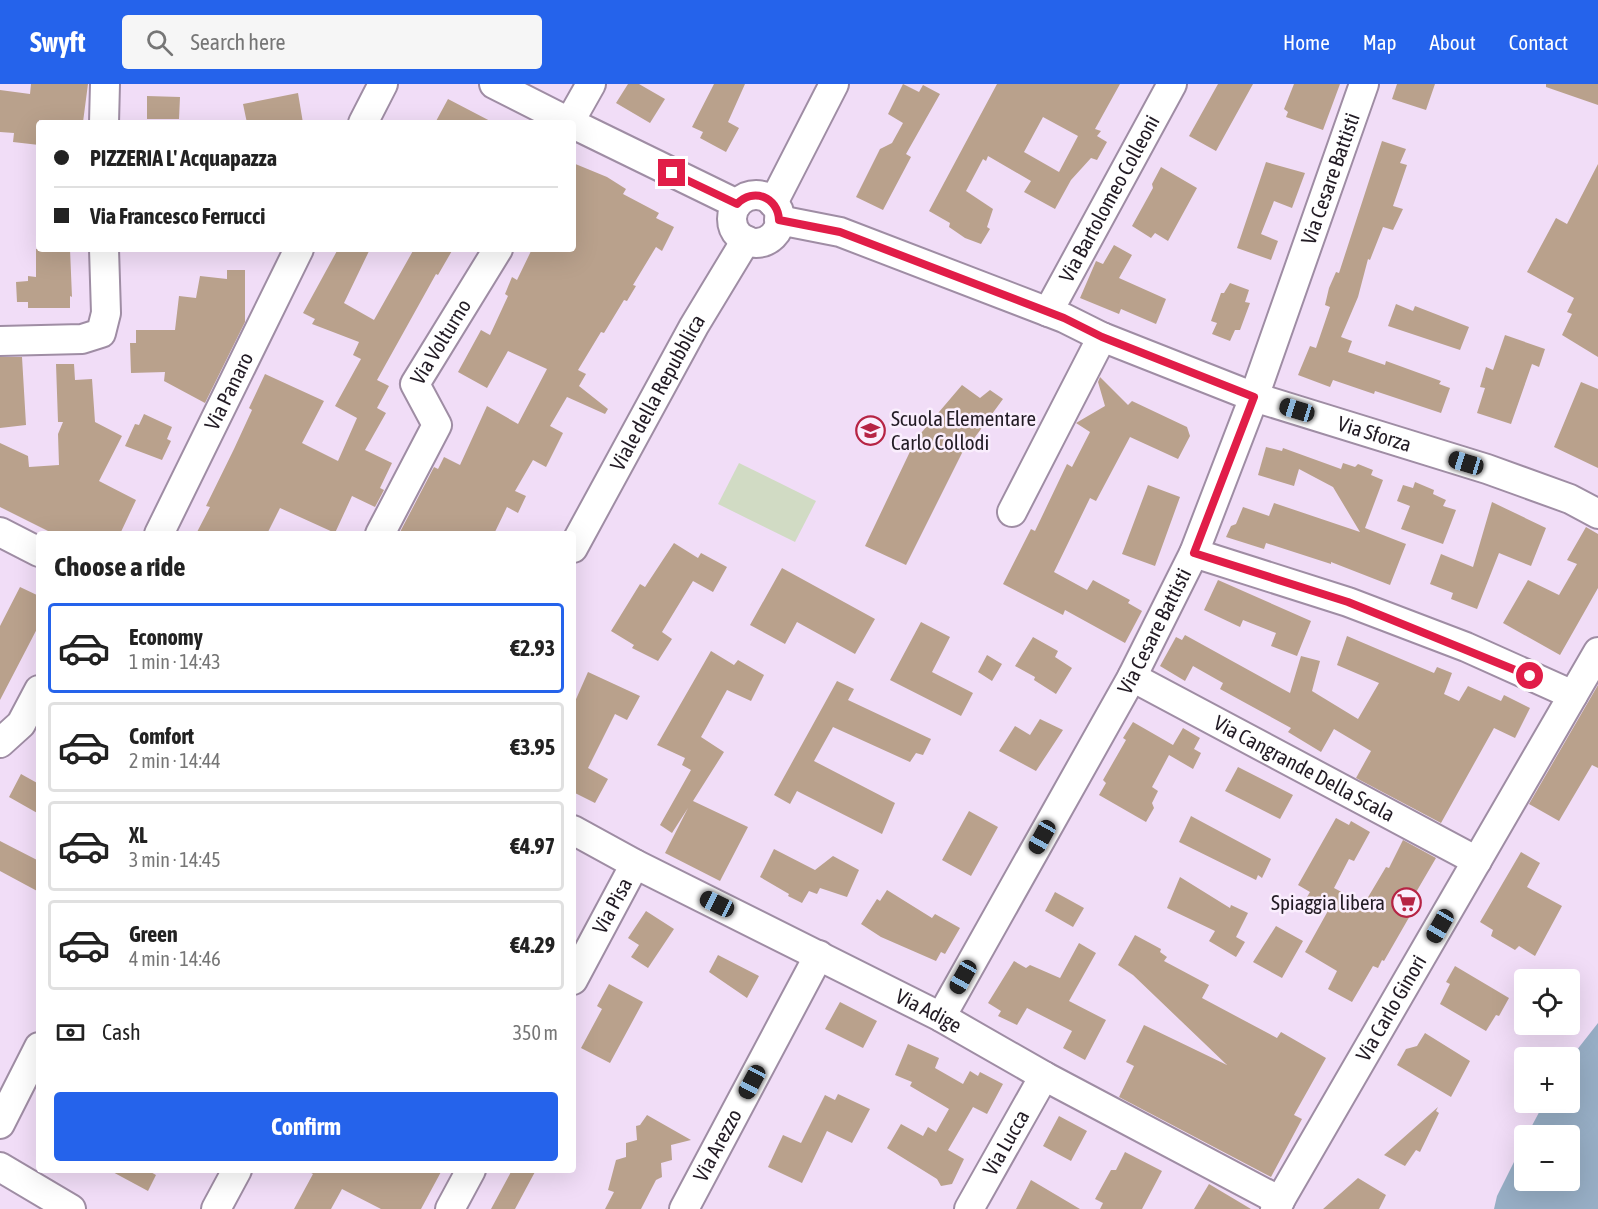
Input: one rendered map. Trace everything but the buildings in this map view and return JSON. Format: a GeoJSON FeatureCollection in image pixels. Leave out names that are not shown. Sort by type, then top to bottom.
{"type":"FeatureCollection","features":[{"type":"Feature","properties":{"kind":"street"},"geometry":{"type":"LineString","coordinates":[[104,120],[105,84]]}},
{"type":"Feature","properties":{"kind":"street"},"geometry":{"type":"LineString","coordinates":[[365,120],[384,84]]}},
{"type":"Feature","properties":{"kind":"street"},"geometry":{"type":"LineString","coordinates":[[494,84],[565,120]]}},
{"type":"Feature","properties":{"kind":"street"},"geometry":{"type":"LineString","coordinates":[[573,120],[591,84]]}},
{"type":"Feature","properties":{"kind":"street"},"geometry":{"type":"LineString","coordinates":[[776,211],[758,195],[746,197],[737,204],[733,214],[733,225],[738,234],[746,240],[758,243],[769,238],[777,229],[776,211],[834,84]]}},
{"type":"Feature","properties":{"kind":"street","name":"Via Bartolomeo Colleoni"},"geometry":{"type":"LineString","coordinates":[[1048,312],[1172,84]]}},
{"type":"Feature","properties":{"kind":"street","name":"Via Cesare Battisti"},"geometry":{"type":"LineString","coordinates":[[940,1017],[1132,677],[1194,553],[1254,397],[1364,84]]}},
{"type":"Feature","properties":{"kind":"street"},"geometry":{"type":"LineString","coordinates":[[576,125],[737,204]]}},
{"type":"Feature","properties":{"kind":"street","name":"Via Sforza"},"geometry":{"type":"LineString","coordinates":[[776,211],[840,232],[1048,312],[1102,337],[1254,397],[1487,470],[1570,499],[1598,514]]}},
{"type":"Feature","properties":{"kind":"street","name":"Viale della Repubblica"},"geometry":{"type":"LineString","coordinates":[[576,542],[694,326],[746,240]]}},
{"type":"Feature","properties":{"kind":"street"},"geometry":{"type":"LineString","coordinates":[[0,341],[82,339],[101,333],[106,313],[104,252]]}},
{"type":"Feature","properties":{"kind":"street","name":"Via Panaro"},"geometry":{"type":"LineString","coordinates":[[160,531],[298,252]]}},
{"type":"Feature","properties":{"kind":"street","name":"Via Volturno"},"geometry":{"type":"LineString","coordinates":[[382,531],[437,426],[415,384],[496,252]]}},
{"type":"Feature","properties":{"kind":"street"},"geometry":{"type":"LineString","coordinates":[[1012,512],[1102,337]]}},
{"type":"Feature","properties":{"kind":"street"},"geometry":{"type":"LineString","coordinates":[[0,532],[36,550]]}},
{"type":"Feature","properties":{"kind":"street"},"geometry":{"type":"LineString","coordinates":[[1194,553],[1348,602],[1466,647],[1573,695]]}},
{"type":"Feature","properties":{"kind":"street","name":"Via Carlo Ginori"},"geometry":{"type":"LineString","coordinates":[[1278,1205],[1598,652]]}},
{"type":"Feature","properties":{"kind":"street","name":"Via Cangrande Della Scala"},"geometry":{"type":"LineString","coordinates":[[1132,677],[1477,861]]}},
{"type":"Feature","properties":{"kind":"street"},"geometry":{"type":"LineString","coordinates":[[0,743],[21,724],[36,696]]}},
{"type":"Feature","properties":{"kind":"street","name":"Via Adige"},"geometry":{"type":"LineString","coordinates":[[576,832],[635,864],[940,1017],[1278,1205]]}},
{"type":"Feature","properties":{"kind":"street","name":"Via Pisa"},"geometry":{"type":"LineString","coordinates":[[576,974],[635,864]]}},
{"type":"Feature","properties":{"kind":"street","name":"Via Arezzo"},"geometry":{"type":"LineString","coordinates":[[684,1209],[819,955]]}},
{"type":"Feature","properties":{"kind":"street"},"geometry":{"type":"LineString","coordinates":[[0,1124],[36,1053]]}},
{"type":"Feature","properties":{"kind":"street","name":"Via Lucca"},"geometry":{"type":"LineString","coordinates":[[969,1209],[1044,1076]]}},
{"type":"Feature","properties":{"kind":"street"},"geometry":{"type":"LineString","coordinates":[[0,1167],[71,1209]]}},
{"type":"Feature","properties":{"kind":"street"},"geometry":{"type":"LineString","coordinates":[[216,1209],[235,1173]]}},
{"type":"Feature","properties":{"kind":"street"},"geometry":{"type":"LineString","coordinates":[[450,1209],[469,1173]]}},
{"type":"Feature","properties":{"kind":"green space"},"geometry":{"type":"Polygon","coordinates":[[[739,463],[816,501],[795,542],[718,504],[739,463]]]}},
{"type":"Feature","properties":{"kind":"water"},"geometry":{"type":"Polygon","coordinates":[[[1598,1023],[1598,1209],[1494,1209],[1497,1196],[1514,1162],[1514,1191],[1580,1191],[1580,1125],[1532,1125],[1539,1113],[1580,1113],[1579,1047],[1598,1023]]]}},
{"type":"Feature","properties":{"kind":"place","name":"Scuola Elementare Carlo Collodi"},"geometry":{"type":"Point","coordinates":[870,431]}},
{"type":"Feature","properties":{"kind":"place","name":"Spiaggia libera"},"geometry":{"type":"Point","coordinates":[1406,903]}},
{"type":"Feature","properties":{"kind":"route"},"geometry":{"type":"LineString","coordinates":[[672,173],[737,204],[746,197],[763,196],[776,207],[779,220],[840,232],[1064,318],[1102,337],[1254,397],[1194,553],[1348,602],[1466,647],[1530,676]]}}]}
